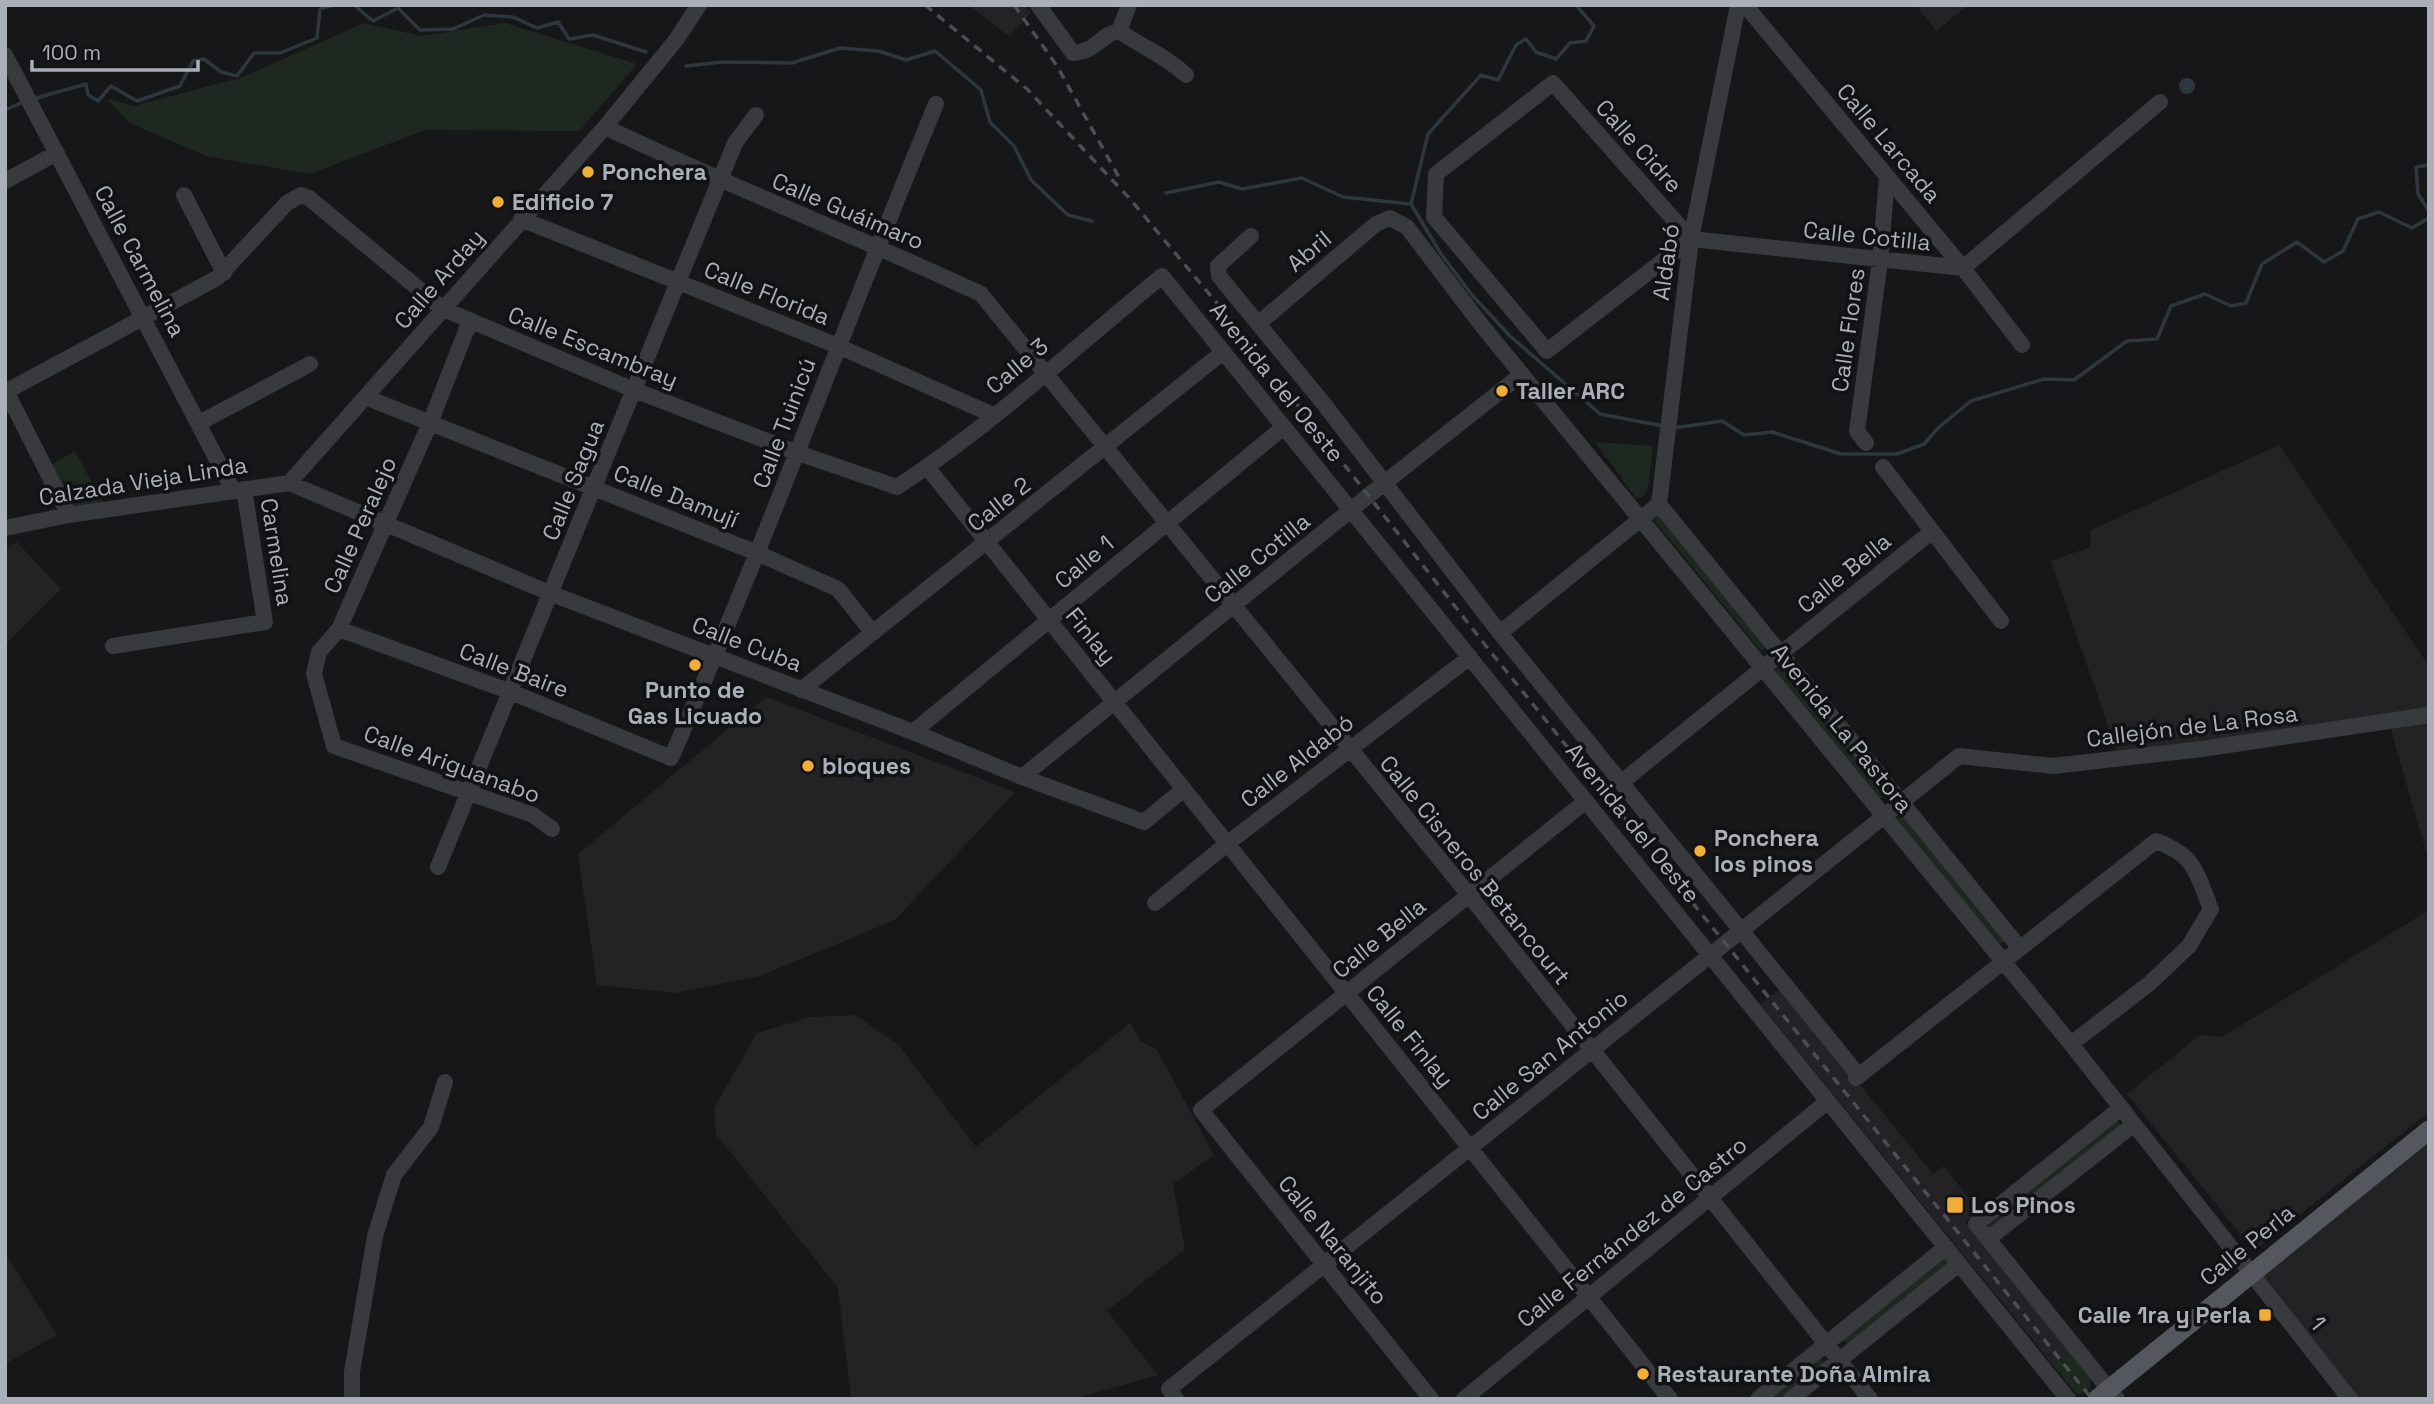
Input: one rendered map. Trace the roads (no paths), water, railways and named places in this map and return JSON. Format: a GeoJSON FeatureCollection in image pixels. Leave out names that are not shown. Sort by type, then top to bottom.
{"type":"FeatureCollection","features":[{"type":"Feature","properties":{"kind":"main road","name":"Calle Perla"},"geometry":{"type":"LineString","coordinates":[[2108,1396],[2250,1275],[2429,1130]]}},
{"type":"Feature","properties":{"kind":"street","name":"Calle Arday"},"geometry":{"type":"LineString","coordinates":[[289,483],[605,127],[655,68],[699,5]]}},
{"type":"Feature","properties":{"kind":"street"},"geometry":{"type":"LineString","coordinates":[[1038,5],[1073,53],[1093,50],[1111,33],[1119,31],[1148,51],[1167,57],[1186,75]]}},
{"type":"Feature","properties":{"kind":"street"},"geometry":{"type":"LineString","coordinates":[[1119,31],[1129,5]]}},
{"type":"Feature","properties":{"kind":"street","name":"Aldabó"},"geometry":{"type":"LineString","coordinates":[[1659,504],[1691,239],[1738,5]]}},
{"type":"Feature","properties":{"kind":"street","name":"Calle Larcada"},"geometry":{"type":"LineString","coordinates":[[1745,5],[1963,268],[2022,345]]}},
{"type":"Feature","properties":{"kind":"street","name":"Calle Carmelina"},"geometry":{"type":"LineString","coordinates":[[5,54],[199,423],[238,489]]}},
{"type":"Feature","properties":{"kind":"street","name":"Calle Cidre"},"geometry":{"type":"LineString","coordinates":[[1553,83],[1691,239],[1547,351],[1434,217],[1436,174],[1553,83]]}},
{"type":"Feature","properties":{"kind":"street"},"geometry":{"type":"LineString","coordinates":[[1963,268],[2160,103]]}},
{"type":"Feature","properties":{"kind":"street","name":"Calle Tuinicú"},"geometry":{"type":"LineString","coordinates":[[671,758],[716,656],[798,453],[877,246],[936,104]]}},
{"type":"Feature","properties":{"kind":"street","name":"Calle Sagua"},"geometry":{"type":"LineString","coordinates":[[438,867],[719,181],[735,144],[756,115]]}},
{"type":"Feature","properties":{"kind":"street","name":"Calle Guáimaro"},"geometry":{"type":"LineString","coordinates":[[605,127],[719,181],[877,246],[981,294],[1045,372]]}},
{"type":"Feature","properties":{"kind":"street"},"geometry":{"type":"LineString","coordinates":[[5,181],[57,153]]}},
{"type":"Feature","properties":{"kind":"street","name":"Calle Flores"},"geometry":{"type":"LineString","coordinates":[[1866,443],[1857,431],[1880,261],[1887,178]]}},
{"type":"Feature","properties":{"kind":"street"},"geometry":{"type":"LineString","coordinates":[[69,515],[6,391],[224,273],[184,195]]}},
{"type":"Feature","properties":{"kind":"street","name":"Calle Escambray"},"geometry":{"type":"LineString","coordinates":[[224,273],[287,203],[301,195],[309,198],[443,309],[634,390],[798,453],[897,486]]}},
{"type":"Feature","properties":{"kind":"street","name":"Abril"},"geometry":{"type":"LineString","coordinates":[[1259,323],[1376,225],[1390,218]]}},
{"type":"Feature","properties":{"kind":"street","name":"Avenida La Pastora"},"geometry":{"type":"LineString","coordinates":[[1390,218],[1407,227],[1522,374],[2071,1044],[2250,1275]]}},
{"type":"Feature","properties":{"kind":"street","name":"Calle Florida"},"geometry":{"type":"LineString","coordinates":[[521,219],[838,346],[993,415]]}},
{"type":"Feature","properties":{"kind":"street","name":"Avenida del Oeste"},"geometry":{"type":"LineString","coordinates":[[1251,236],[1224,258],[1218,266],[1219,276],[1259,323],[1500,634],[1743,929],[1857,1077],[2003,960]]}},
{"type":"Feature","properties":{"kind":"street","name":"Calle Cotilla"},"geometry":{"type":"LineString","coordinates":[[1691,239],[1963,268]]}},
{"type":"Feature","properties":{"kind":"street","name":"Avenida del Oeste"},"geometry":{"type":"LineString","coordinates":[[1162,276],[2068,1399]]}},
{"type":"Feature","properties":{"kind":"street","name":"Calle 3"},"geometry":{"type":"LineString","coordinates":[[897,486],[927,467],[993,415],[1162,276]]}},
{"type":"Feature","properties":{"kind":"street","name":"Calle Peralejo"},"geometry":{"type":"LineString","coordinates":[[334,746],[314,674],[319,652],[339,629],[430,423],[470,321]]}},
{"type":"Feature","properties":{"kind":"street","name":"Calle 2"},"geometry":{"type":"LineString","coordinates":[[801,690],[1223,352]]}},
{"type":"Feature","properties":{"kind":"street"},"geometry":{"type":"LineString","coordinates":[[199,423],[310,364]]}},
{"type":"Feature","properties":{"kind":"street","name":"Calle Cisneros Betancourt"},"geometry":{"type":"LineString","coordinates":[[1045,372],[1348,750],[1469,895],[1870,1399]]}},
{"type":"Feature","properties":{"kind":"street","name":"Calle Cotilla"},"geometry":{"type":"LineString","coordinates":[[1022,777],[1383,483],[1522,374]]}},
{"type":"Feature","properties":{"kind":"street","name":"Calle Damují"},"geometry":{"type":"LineString","coordinates":[[365,397],[757,553],[838,589],[873,633]]}},
{"type":"Feature","properties":{"kind":"street","name":"Calle 1"},"geometry":{"type":"LineString","coordinates":[[913,732],[1284,427]]}},
{"type":"Feature","properties":{"kind":"street","name":"Finlay"},"geometry":{"type":"LineString","coordinates":[[927,467],[1115,702]]}},
{"type":"Feature","properties":{"kind":"street"},"geometry":{"type":"LineString","coordinates":[[1883,467],[1930,533],[2001,621]]}},
{"type":"Feature","properties":{"kind":"street","name":"Calzada Vieja Linda"},"geometry":{"type":"LineString","coordinates":[[5,528],[69,515],[289,483]]}},
{"type":"Feature","properties":{"kind":"street","name":"Calle Cuba"},"geometry":{"type":"LineString","coordinates":[[289,483],[552,594],[1144,822],[1184,789]]}},
{"type":"Feature","properties":{"kind":"street","name":"Carmelina"},"geometry":{"type":"LineString","coordinates":[[113,646],[265,622],[238,489]]}},
{"type":"Feature","properties":{"kind":"street"},"geometry":{"type":"LineString","coordinates":[[1500,634],[1659,504]]}},
{"type":"Feature","properties":{"kind":"street","name":"Avenida La Pastora"},"geometry":{"type":"LineString","coordinates":[[1659,504],[2019,947]]}},
{"type":"Feature","properties":{"kind":"street","name":"Calle Bella"},"geometry":{"type":"LineString","coordinates":[[1623,781],[1930,533]]}},
{"type":"Feature","properties":{"kind":"street","name":"Calle Baire"},"geometry":{"type":"LineString","coordinates":[[339,629],[511,692],[671,758]]}},
{"type":"Feature","properties":{"kind":"street","name":"Calle Aldabó"},"geometry":{"type":"LineString","coordinates":[[1155,904],[1228,843],[1470,657]]}},
{"type":"Feature","properties":{"kind":"street","name":"Calle Finlay"},"geometry":{"type":"LineString","coordinates":[[1115,702],[1670,1399]]}},
{"type":"Feature","properties":{"kind":"street","name":"Callejón de La Rosa"},"geometry":{"type":"LineString","coordinates":[[1959,756],[2053,766],[2202,749],[2429,715]]}},
{"type":"Feature","properties":{"kind":"street","name":"Calle Ariguanabo"},"geometry":{"type":"LineString","coordinates":[[334,746],[470,791],[533,815],[552,829]]}},
{"type":"Feature","properties":{"kind":"street","name":"Calle San Antonio"},"geometry":{"type":"LineString","coordinates":[[1173,1394],[1324,1265],[1959,756]]}},
{"type":"Feature","properties":{"kind":"street","name":"Calle Bella"},"geometry":{"type":"LineString","coordinates":[[1201,1110],[1586,802]]}},
{"type":"Feature","properties":{"kind":"street"},"geometry":{"type":"LineString","coordinates":[[2003,960],[2156,841],[2179,850],[2195,869],[2211,909],[2189,946],[2150,984],[2071,1044]]}},
{"type":"Feature","properties":{"kind":"street"},"geometry":{"type":"LineString","coordinates":[[352,1399],[352,1372],[375,1236],[394,1175],[431,1127],[445,1082]]}},
{"type":"Feature","properties":{"kind":"street","name":"Calle Fernández de Castro"},"geometry":{"type":"LineString","coordinates":[[1464,1399],[1828,1101]]}},
{"type":"Feature","properties":{"kind":"street"},"geometry":{"type":"LineString","coordinates":[[2108,1396],[1976,1224],[2121,1108]]}},
{"type":"Feature","properties":{"kind":"street","name":"Calle Naranjito"},"geometry":{"type":"LineString","coordinates":[[1201,1110],[1431,1399]]}},
{"type":"Feature","properties":{"kind":"street"},"geometry":{"type":"LineString","coordinates":[[1988,1239],[2133,1125]]}},
{"type":"Feature","properties":{"kind":"street"},"geometry":{"type":"LineString","coordinates":[[1758,1399],[1946,1247]]}},
{"type":"Feature","properties":{"kind":"street"},"geometry":{"type":"LineString","coordinates":[[1791,1399],[1959,1264]]}},
{"type":"Feature","properties":{"kind":"street","name":"1"},"geometry":{"type":"LineString","coordinates":[[2250,1275],[2350,1399]]}},
{"type":"Feature","properties":{"kind":"waterway"},"geometry":{"type":"LineString","coordinates":[[33,99],[86,84],[88,95],[98,101],[111,86],[137,101],[180,86],[193,61],[204,59],[221,72],[237,76],[254,53],[280,53],[317,38],[320,9],[333,5]]}},
{"type":"Feature","properties":{"kind":"waterway"},"geometry":{"type":"LineString","coordinates":[[354,5],[373,21],[398,8],[420,30],[453,29],[484,15],[513,17],[537,28],[558,22],[569,39],[593,35],[646,52]]}},
{"type":"Feature","properties":{"kind":"waterway"},"geometry":{"type":"LineString","coordinates":[[1576,5],[1594,26],[1586,41],[1570,43],[1556,59],[1536,52],[1526,39],[1516,45],[1498,80],[1481,75],[1428,134],[1411,204],[1441,254],[1472,295],[1510,336],[1600,414],[1663,426]]}},
{"type":"Feature","properties":{"kind":"waterway"},"geometry":{"type":"LineString","coordinates":[[686,66],[723,62],[792,63],[840,48],[878,51],[906,60],[935,51],[981,90],[990,122],[1014,146],[1031,180],[1068,215],[1092,221]]}},
{"type":"Feature","properties":{"kind":"waterway"},"geometry":{"type":"LineString","coordinates":[[5,110],[25,101]]}},
{"type":"Feature","properties":{"kind":"waterway"},"geometry":{"type":"LineString","coordinates":[[2429,165],[2416,167],[2418,194],[2429,211]]}},
{"type":"Feature","properties":{"kind":"waterway"},"geometry":{"type":"LineString","coordinates":[[1166,193],[1219,182],[1242,189],[1302,178],[1343,197],[1411,204]]}},
{"type":"Feature","properties":{"kind":"waterway"},"geometry":{"type":"LineString","coordinates":[[1674,428],[1722,421],[1744,435],[1772,432],[1841,454],[1897,454],[1924,444],[1938,428],[1971,401],[2044,379],[2074,380],[2127,341],[2157,339],[2171,306],[2205,294],[2231,306],[2246,303],[2262,264],[2297,242],[2324,262],[2343,251],[2358,219],[2379,212],[2412,228],[2429,218]]}},
{"type":"Feature","properties":{"kind":"railway"},"geometry":{"type":"LineString","coordinates":[[925,5],[1027,89],[1130,199],[1231,320],[1486,646],[2092,1399]]}},
{"type":"Feature","properties":{"kind":"railway"},"geometry":{"type":"LineString","coordinates":[[1014,5],[1057,66],[1121,181]]}},
{"type":"Feature","properties":{"kind":"place","name":"Ponchera"},"geometry":{"type":"Point","coordinates":[588,172]}},
{"type":"Feature","properties":{"kind":"place","name":"Edificio 7"},"geometry":{"type":"Point","coordinates":[498,202]}},
{"type":"Feature","properties":{"kind":"place","name":"Taller ARC"},"geometry":{"type":"Point","coordinates":[1502,391]}},
{"type":"Feature","properties":{"kind":"place","name":"Punto de Gas Licuado"},"geometry":{"type":"Point","coordinates":[695,665]}},
{"type":"Feature","properties":{"kind":"place","name":"bloques"},"geometry":{"type":"Point","coordinates":[808,766]}},
{"type":"Feature","properties":{"kind":"place","name":"Ponchera los pinos"},"geometry":{"type":"Point","coordinates":[1700,851]}},
{"type":"Feature","properties":{"kind":"place","name":"Los Pinos"},"geometry":{"type":"Point","coordinates":[1955,1205]}},
{"type":"Feature","properties":{"kind":"place","name":"Calle 1ra y Perla"},"geometry":{"type":"Point","coordinates":[2265,1315]}},
{"type":"Feature","properties":{"kind":"place","name":"Restaurante Doña Almira"},"geometry":{"type":"Point","coordinates":[1643,1374]}}]}
